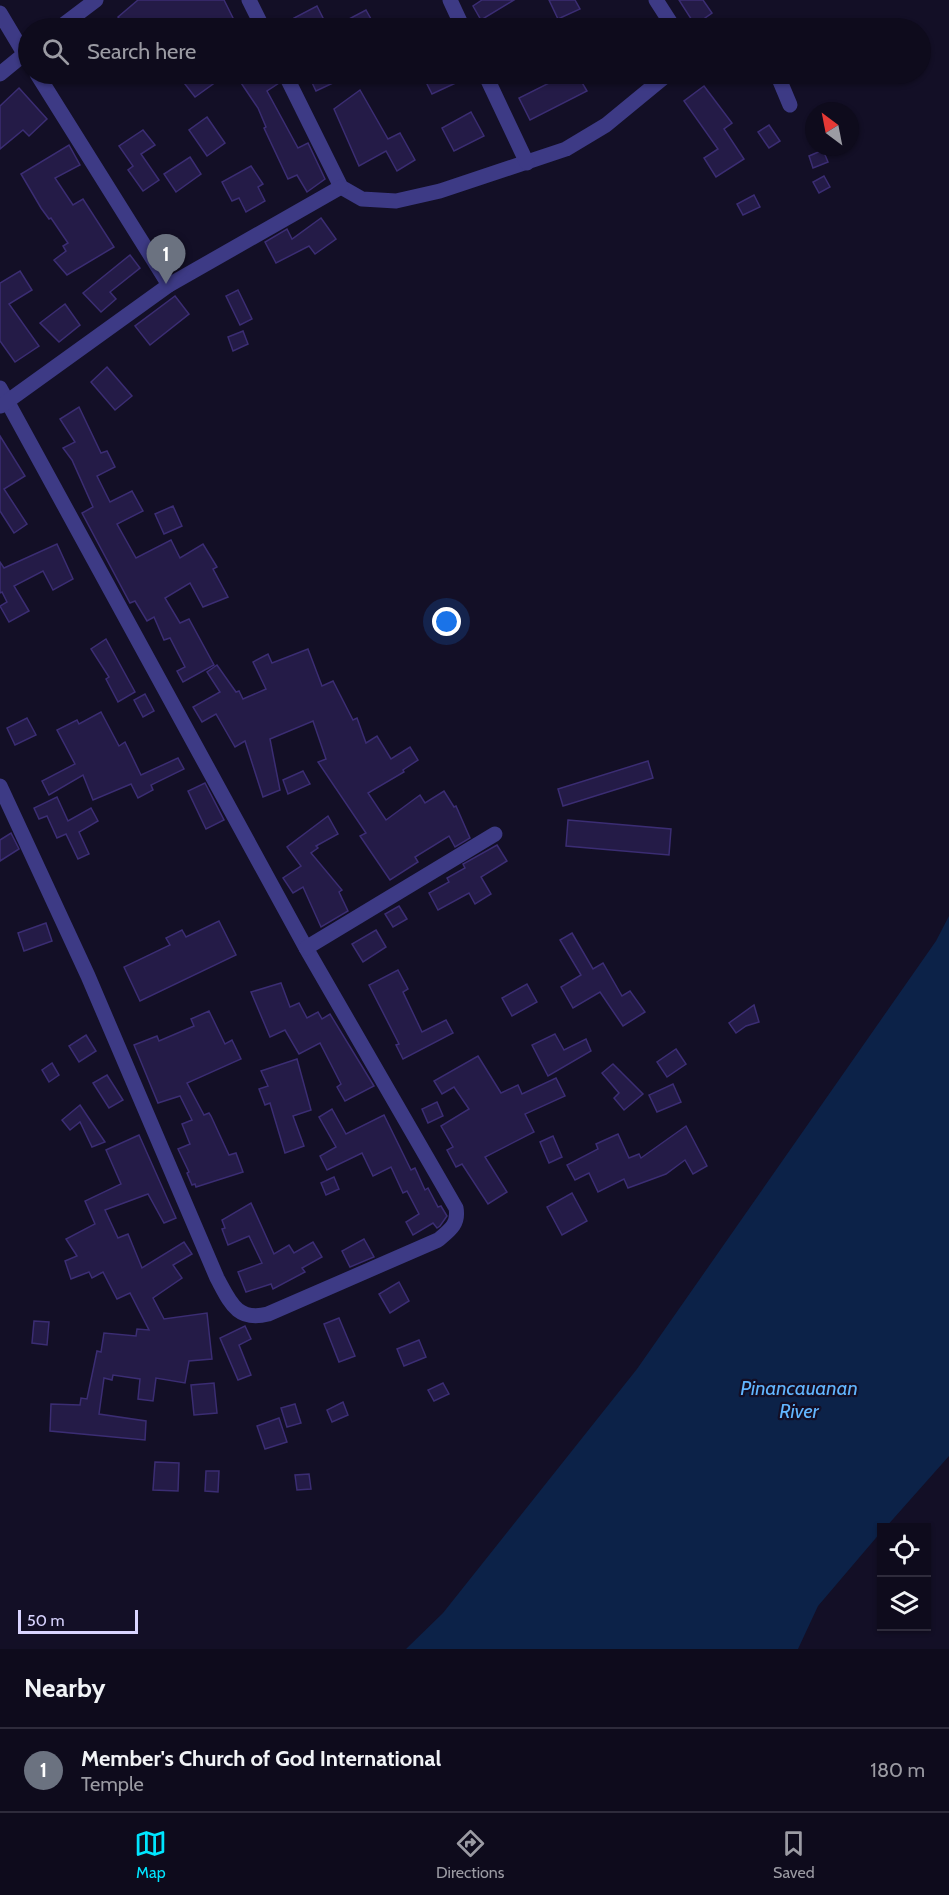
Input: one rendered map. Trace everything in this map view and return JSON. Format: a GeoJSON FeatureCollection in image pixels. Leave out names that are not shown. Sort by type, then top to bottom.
{"type":"FeatureCollection","features":[{"type":"Feature","properties":{"kind":"street"},"geometry":{"type":"LineString","coordinates":[[72,18],[96,0]]}},
{"type":"Feature","properties":{"kind":"street"},"geometry":{"type":"LineString","coordinates":[[249,0],[258,18]]}},
{"type":"Feature","properties":{"kind":"street"},"geometry":{"type":"LineString","coordinates":[[450,0],[459,18]]}},
{"type":"Feature","properties":{"kind":"street"},"geometry":{"type":"LineString","coordinates":[[656,0],[668,18]]}},
{"type":"Feature","properties":{"kind":"street"},"geometry":{"type":"LineString","coordinates":[[0,13],[18,41]]}},
{"type":"Feature","properties":{"kind":"street"},"geometry":{"type":"LineString","coordinates":[[0,74],[18,61]]}},
{"type":"Feature","properties":{"kind":"street"},"geometry":{"type":"LineString","coordinates":[[43,84],[169,285]]}},
{"type":"Feature","properties":{"kind":"street"},"geometry":{"type":"LineString","coordinates":[[290,84],[341,187],[362,199],[396,201],[440,191],[566,149],[606,125],[656,84]]}},
{"type":"Feature","properties":{"kind":"street"},"geometry":{"type":"LineString","coordinates":[[489,84],[527,163]]}},
{"type":"Feature","properties":{"kind":"street"},"geometry":{"type":"LineString","coordinates":[[781,84],[790,105]]}},
{"type":"Feature","properties":{"kind":"street"},"geometry":{"type":"LineString","coordinates":[[0,786],[84,965],[217,1278],[231,1305],[244,1314],[255,1317],[305,1300],[438,1240],[451,1230],[458,1218],[456,1208],[306,948],[3,399],[169,285],[341,187]]}},
{"type":"Feature","properties":{"kind":"street"},"geometry":{"type":"LineString","coordinates":[[306,948],[495,834]]}},
{"type":"Feature","properties":{"kind":"water","name":"Pinancauanan River"},"geometry":{"type":"Polygon","coordinates":[[[949,916],[949,1456],[890,1523],[877,1523],[877,1537],[818,1606],[798,1649],[406,1649],[443,1613],[637,1369],[936,941],[949,916]]]}},
{"type":"Feature","properties":{"kind":"building"},"geometry":{"type":"Polygon","coordinates":[[[138,0],[224,0],[233,18],[119,18],[138,0]]]}},
{"type":"Feature","properties":{"kind":"building"},"geometry":{"type":"Polygon","coordinates":[[[482,0],[514,0],[484,18],[480,18],[473,6],[482,0]]]}},
{"type":"Feature","properties":{"kind":"building"},"geometry":{"type":"Polygon","coordinates":[[[549,0],[575,0],[580,9],[558,18],[549,0]]]}},
{"type":"Feature","properties":{"kind":"building"},"geometry":{"type":"Polygon","coordinates":[[[679,0],[703,0],[712,13],[705,18],[691,18],[679,0]]]}},
{"type":"Feature","properties":{"kind":"building"},"geometry":{"type":"Polygon","coordinates":[[[317,6],[323,18],[294,18],[317,6]]]}},
{"type":"Feature","properties":{"kind":"building"},"geometry":{"type":"Polygon","coordinates":[[[366,10],[370,18],[351,18],[366,10]]]}},
{"type":"Feature","properties":{"kind":"building"},"geometry":{"type":"Polygon","coordinates":[[[185,84],[213,84],[195,97],[185,84]]]}},
{"type":"Feature","properties":{"kind":"building"},"geometry":{"type":"Polygon","coordinates":[[[242,84],[278,84],[267,91],[298,148],[308,143],[325,179],[307,192],[297,175],[288,179],[264,128],[266,127],[258,108],[242,84]]]}},
{"type":"Feature","properties":{"kind":"building"},"geometry":{"type":"Polygon","coordinates":[[[313,84],[331,84],[316,91],[313,84]]]}},
{"type":"Feature","properties":{"kind":"building"},"geometry":{"type":"Polygon","coordinates":[[[427,84],[454,84],[432,94],[427,84]]]}},
{"type":"Feature","properties":{"kind":"building"},"geometry":{"type":"Polygon","coordinates":[[[547,84],[583,84],[587,91],[530,120],[519,98],[547,84]]]}},
{"type":"Feature","properties":{"kind":"building"},"geometry":{"type":"Polygon","coordinates":[[[704,86],[732,123],[724,129],[744,159],[716,177],[704,158],[718,149],[684,101],[704,86]]]}},
{"type":"Feature","properties":{"kind":"building"},"geometry":{"type":"Polygon","coordinates":[[[19,88],[47,119],[29,136],[23,130],[0,149],[0,106],[19,88]]]}},
{"type":"Feature","properties":{"kind":"building"},"geometry":{"type":"Polygon","coordinates":[[[360,90],[388,139],[400,133],[415,160],[397,171],[386,151],[359,166],[334,109],[360,90]]]}},
{"type":"Feature","properties":{"kind":"building"},"geometry":{"type":"Polygon","coordinates":[[[471,112],[484,136],[454,151],[442,128],[471,112]]]}},
{"type":"Feature","properties":{"kind":"building"},"geometry":{"type":"Polygon","coordinates":[[[207,117],[225,143],[207,156],[189,130],[207,117]]]}},
{"type":"Feature","properties":{"kind":"building"},"geometry":{"type":"Polygon","coordinates":[[[769,125],[780,141],[769,148],[758,132],[769,125]]]}},
{"type":"Feature","properties":{"kind":"building"},"geometry":{"type":"Polygon","coordinates":[[[143,130],[155,145],[141,154],[159,180],[143,191],[128,170],[133,166],[119,146],[143,130]]]}},
{"type":"Feature","properties":{"kind":"building"},"geometry":{"type":"Polygon","coordinates":[[[69,145],[80,165],[55,178],[73,205],[83,199],[114,247],[67,275],[54,260],[66,251],[63,246],[68,243],[51,218],[49,219],[41,208],[21,174],[69,145]]]}},
{"type":"Feature","properties":{"kind":"building"},"geometry":{"type":"Polygon","coordinates":[[[809,156],[826,156],[828,162],[813,168],[809,156]]]}},
{"type":"Feature","properties":{"kind":"building"},"geometry":{"type":"Polygon","coordinates":[[[190,157],[201,174],[176,192],[164,174],[190,157]]]}},
{"type":"Feature","properties":{"kind":"building"},"geometry":{"type":"Polygon","coordinates":[[[251,166],[263,184],[258,187],[265,201],[246,212],[239,198],[232,201],[222,182],[251,166]]]}},
{"type":"Feature","properties":{"kind":"building"},"geometry":{"type":"Polygon","coordinates":[[[824,176],[830,187],[819,193],[813,182],[824,176]]]}},
{"type":"Feature","properties":{"kind":"building"},"geometry":{"type":"Polygon","coordinates":[[[754,195],[760,207],[743,215],[737,204],[754,195]]]}},
{"type":"Feature","properties":{"kind":"building"},"geometry":{"type":"Polygon","coordinates":[[[321,218],[336,239],[315,254],[309,246],[276,263],[265,242],[287,229],[292,239],[321,218]]]}},
{"type":"Feature","properties":{"kind":"building"},"geometry":{"type":"Polygon","coordinates":[[[130,255],[140,268],[110,292],[116,299],[101,312],[83,293],[130,255]]]}},
{"type":"Feature","properties":{"kind":"building"},"geometry":{"type":"Polygon","coordinates":[[[20,271],[32,290],[9,304],[39,346],[15,362],[0,341],[0,283],[20,271]]]}},
{"type":"Feature","properties":{"kind":"building"},"geometry":{"type":"Polygon","coordinates":[[[238,290],[252,319],[240,325],[226,296],[238,290]]]}},
{"type":"Feature","properties":{"kind":"building"},"geometry":{"type":"Polygon","coordinates":[[[175,296],[189,314],[150,345],[135,326],[175,296]]]}},
{"type":"Feature","properties":{"kind":"building"},"geometry":{"type":"Polygon","coordinates":[[[65,304],[80,325],[59,342],[40,323],[65,304]]]}},
{"type":"Feature","properties":{"kind":"building"},"geometry":{"type":"Polygon","coordinates":[[[243,331],[248,344],[233,351],[228,337],[243,331]]]}},
{"type":"Feature","properties":{"kind":"building"},"geometry":{"type":"Polygon","coordinates":[[[107,367],[132,396],[115,410],[91,382],[107,367]]]}},
{"type":"Feature","properties":{"kind":"building"},"geometry":{"type":"Polygon","coordinates":[[[79,407],[101,453],[107,451],[115,467],[97,476],[110,502],[132,491],[143,511],[117,524],[136,558],[171,540],[180,558],[203,544],[217,567],[213,569],[228,597],[203,607],[190,583],[165,598],[180,623],[189,619],[214,665],[183,682],[177,671],[185,667],[170,638],[164,640],[154,617],[147,621],[135,601],[130,603],[82,513],[93,507],[72,460],[63,448],[75,442],[60,419],[79,407]]]}},
{"type":"Feature","properties":{"kind":"building"},"geometry":{"type":"Polygon","coordinates":[[[0,436],[25,476],[4,489],[27,524],[14,533],[0,511],[0,436]]]}},
{"type":"Feature","properties":{"kind":"building"},"geometry":{"type":"Polygon","coordinates":[[[173,506],[182,526],[164,534],[155,514],[173,506]]]}},
{"type":"Feature","properties":{"kind":"building"},"geometry":{"type":"Polygon","coordinates":[[[57,544],[73,579],[53,590],[43,571],[14,586],[29,611],[9,622],[0,606],[7,602],[2,592],[0,593],[0,562],[4,568],[57,544]]]}},
{"type":"Feature","properties":{"kind":"building"},"geometry":{"type":"Polygon","coordinates":[[[106,639],[135,692],[118,702],[106,679],[109,677],[91,649],[106,639]]]}},
{"type":"Feature","properties":{"kind":"building"},"geometry":{"type":"Polygon","coordinates":[[[308,649],[322,686],[333,681],[353,720],[357,718],[366,743],[377,736],[391,759],[410,747],[418,760],[403,770],[404,772],[368,793],[386,820],[420,795],[425,803],[444,791],[454,807],[456,806],[470,838],[455,847],[449,836],[415,857],[418,862],[390,880],[360,836],[366,833],[318,762],[326,759],[313,721],[270,739],[280,790],[263,797],[245,741],[235,747],[216,714],[202,722],[193,707],[220,692],[207,672],[217,665],[243,699],[266,689],[253,662],[268,654],[272,663],[308,649]]]}},
{"type":"Feature","properties":{"kind":"building"},"geometry":{"type":"Polygon","coordinates":[[[145,694],[154,711],[143,717],[134,700],[145,694]]]}},
{"type":"Feature","properties":{"kind":"building"},"geometry":{"type":"Polygon","coordinates":[[[101,712],[119,746],[125,742],[141,775],[178,758],[184,769],[151,785],[153,790],[138,798],[131,784],[93,800],[83,775],[49,795],[42,781],[75,764],[57,730],[77,720],[79,724],[101,712]]]}},
{"type":"Feature","properties":{"kind":"building"},"geometry":{"type":"Polygon","coordinates":[[[27,718],[36,735],[15,745],[7,728],[27,718]]]}},
{"type":"Feature","properties":{"kind":"building"},"geometry":{"type":"Polygon","coordinates":[[[648,761],[653,778],[563,806],[558,789],[648,761]]]}},
{"type":"Feature","properties":{"kind":"building"},"geometry":{"type":"Polygon","coordinates":[[[303,771],[310,784],[288,794],[283,780],[303,771]]]}},
{"type":"Feature","properties":{"kind":"building"},"geometry":{"type":"Polygon","coordinates":[[[205,783],[224,820],[206,829],[188,791],[205,783]]]}},
{"type":"Feature","properties":{"kind":"building"},"geometry":{"type":"Polygon","coordinates":[[[57,797],[68,821],[91,808],[98,821],[79,832],[89,854],[78,859],[66,834],[57,838],[47,816],[39,819],[34,808],[57,797]]]}},
{"type":"Feature","properties":{"kind":"building"},"geometry":{"type":"Polygon","coordinates":[[[328,816],[338,834],[316,846],[318,848],[311,853],[342,890],[339,892],[348,911],[321,927],[303,887],[293,893],[283,878],[301,866],[287,847],[328,816]]]}},
{"type":"Feature","properties":{"kind":"building"},"geometry":{"type":"Polygon","coordinates":[[[568,820],[671,829],[669,855],[566,846],[568,820]]]}},
{"type":"Feature","properties":{"kind":"building"},"geometry":{"type":"Polygon","coordinates":[[[11,833],[19,849],[0,861],[0,840],[11,833]]]}},
{"type":"Feature","properties":{"kind":"building"},"geometry":{"type":"Polygon","coordinates":[[[497,845],[507,861],[481,877],[491,894],[475,904],[469,893],[438,910],[429,893],[449,882],[447,878],[465,868],[463,864],[497,845]]]}},
{"type":"Feature","properties":{"kind":"building"},"geometry":{"type":"Polygon","coordinates":[[[399,906],[407,919],[393,927],[385,914],[399,906]]]}},
{"type":"Feature","properties":{"kind":"building"},"geometry":{"type":"Polygon","coordinates":[[[219,921],[236,955],[140,1001],[124,967],[170,945],[166,938],[182,930],[186,937],[219,921]]]}},
{"type":"Feature","properties":{"kind":"building"},"geometry":{"type":"Polygon","coordinates":[[[46,923],[52,941],[24,951],[18,933],[46,923]]]}},
{"type":"Feature","properties":{"kind":"building"},"geometry":{"type":"Polygon","coordinates":[[[376,930],[386,947],[363,962],[352,944],[376,930]]]}},
{"type":"Feature","properties":{"kind":"building"},"geometry":{"type":"Polygon","coordinates":[[[572,933],[593,969],[603,963],[622,996],[630,991],[645,1012],[623,1026],[600,992],[573,1008],[561,987],[581,975],[560,940],[572,933]]]}},
{"type":"Feature","properties":{"kind":"building"},"geometry":{"type":"Polygon","coordinates":[[[398,970],[408,989],[403,992],[422,1032],[446,1020],[453,1033],[403,1059],[396,1045],[399,1044],[369,985],[398,970]]]}},
{"type":"Feature","properties":{"kind":"building"},"geometry":{"type":"Polygon","coordinates":[[[281,983],[290,1007],[299,1003],[307,1018],[318,1012],[322,1019],[330,1014],[374,1086],[345,1101],[337,1087],[341,1084],[320,1043],[299,1054],[285,1030],[270,1037],[251,992],[281,983]]]}},
{"type":"Feature","properties":{"kind":"building"},"geometry":{"type":"Polygon","coordinates":[[[527,984],[537,1002],[512,1016],[502,998],[527,984]]]}},
{"type":"Feature","properties":{"kind":"building"},"geometry":{"type":"Polygon","coordinates":[[[754,1005],[759,1022],[746,1026],[736,1033],[729,1023],[754,1005]]]}},
{"type":"Feature","properties":{"kind":"building"},"geometry":{"type":"Polygon","coordinates":[[[209,1011],[225,1044],[232,1040],[241,1059],[187,1083],[204,1115],[209,1113],[211,1116],[229,1155],[236,1153],[243,1172],[196,1187],[195,1184],[192,1185],[187,1173],[189,1172],[178,1149],[190,1144],[182,1124],[192,1120],[180,1096],[158,1103],[134,1045],[157,1036],[159,1041],[194,1026],[191,1019],[209,1011]]]}},
{"type":"Feature","properties":{"kind":"building"},"geometry":{"type":"Polygon","coordinates":[[[555,1034],[564,1050],[586,1039],[591,1051],[548,1076],[532,1045],[555,1034]]]}},
{"type":"Feature","properties":{"kind":"building"},"geometry":{"type":"Polygon","coordinates":[[[86,1035],[96,1051],[79,1062],[69,1046],[86,1035]]]}},
{"type":"Feature","properties":{"kind":"building"},"geometry":{"type":"Polygon","coordinates":[[[676,1049],[686,1064],[667,1077],[657,1062],[676,1049]]]}},
{"type":"Feature","properties":{"kind":"building"},"geometry":{"type":"Polygon","coordinates":[[[478,1056],[501,1093],[518,1085],[522,1094],[556,1078],[565,1096],[525,1114],[534,1132],[485,1157],[507,1192],[488,1204],[462,1164],[456,1167],[447,1150],[453,1147],[441,1126],[469,1109],[454,1087],[442,1094],[434,1081],[478,1056]]]}},
{"type":"Feature","properties":{"kind":"building"},"geometry":{"type":"Polygon","coordinates":[[[297,1059],[311,1110],[293,1116],[304,1146],[285,1153],[270,1103],[265,1105],[259,1089],[268,1086],[261,1071],[297,1059]]]}},
{"type":"Feature","properties":{"kind":"building"},"geometry":{"type":"Polygon","coordinates":[[[52,1063],[59,1075],[49,1082],[42,1070],[52,1063]]]}},
{"type":"Feature","properties":{"kind":"building"},"geometry":{"type":"Polygon","coordinates":[[[613,1064],[643,1094],[624,1110],[614,1098],[619,1093],[602,1073],[613,1064]]]}},
{"type":"Feature","properties":{"kind":"building"},"geometry":{"type":"Polygon","coordinates":[[[107,1075],[123,1100],[109,1108],[93,1083],[107,1075]]]}},
{"type":"Feature","properties":{"kind":"building"},"geometry":{"type":"Polygon","coordinates":[[[673,1084],[681,1102],[657,1112],[649,1095],[673,1084]]]}},
{"type":"Feature","properties":{"kind":"building"},"geometry":{"type":"Polygon","coordinates":[[[437,1102],[443,1116],[428,1123],[422,1109],[437,1102]]]}},
{"type":"Feature","properties":{"kind":"building"},"geometry":{"type":"Polygon","coordinates":[[[80,1105],[105,1142],[92,1147],[80,1122],[70,1130],[62,1120],[80,1105]]]}},
{"type":"Feature","properties":{"kind":"building"},"geometry":{"type":"Polygon","coordinates":[[[332,1109],[346,1134],[384,1115],[411,1170],[415,1168],[425,1190],[428,1188],[438,1207],[441,1206],[447,1216],[440,1226],[437,1228],[433,1223],[413,1235],[406,1222],[419,1214],[407,1191],[403,1193],[391,1167],[373,1176],[362,1153],[327,1170],[320,1156],[336,1147],[319,1117],[332,1109]]]}},
{"type":"Feature","properties":{"kind":"building"},"geometry":{"type":"Polygon","coordinates":[[[686,1126],[707,1166],[693,1174],[685,1160],[666,1174],[628,1188],[624,1179],[598,1192],[589,1173],[575,1180],[567,1165],[598,1149],[596,1144],[618,1134],[629,1158],[639,1154],[641,1158],[686,1126]]]}},
{"type":"Feature","properties":{"kind":"building"},"geometry":{"type":"Polygon","coordinates":[[[139,1135],[176,1218],[164,1223],[148,1194],[105,1210],[118,1238],[128,1234],[142,1268],[184,1242],[192,1254],[173,1265],[182,1278],[153,1298],[164,1319],[207,1313],[212,1359],[189,1361],[185,1383],[156,1378],[153,1401],[138,1399],[140,1379],[113,1375],[112,1380],[104,1378],[99,1414],[146,1421],[145,1440],[50,1431],[51,1404],[80,1405],[81,1398],[87,1399],[97,1351],[101,1352],[104,1333],[136,1336],[137,1329],[149,1330],[130,1293],[117,1299],[103,1272],[92,1278],[89,1272],[71,1279],[65,1261],[77,1256],[66,1239],[95,1224],[85,1201],[121,1184],[106,1150],[139,1135]]]}},
{"type":"Feature","properties":{"kind":"building"},"geometry":{"type":"Polygon","coordinates":[[[553,1136],[562,1157],[549,1163],[540,1142],[553,1136]]]}},
{"type":"Feature","properties":{"kind":"building"},"geometry":{"type":"Polygon","coordinates":[[[334,1177],[339,1189],[326,1195],[321,1183],[334,1177]]]}},
{"type":"Feature","properties":{"kind":"building"},"geometry":{"type":"Polygon","coordinates":[[[572,1193],[587,1221],[562,1235],[547,1207],[572,1193]]]}},
{"type":"Feature","properties":{"kind":"building"},"geometry":{"type":"Polygon","coordinates":[[[251,1203],[274,1254],[289,1245],[294,1253],[313,1242],[322,1257],[302,1268],[305,1272],[273,1289],[271,1284],[246,1292],[238,1272],[262,1263],[249,1236],[228,1245],[222,1229],[225,1228],[222,1220],[251,1203]]]}},
{"type":"Feature","properties":{"kind":"building"},"geometry":{"type":"Polygon","coordinates":[[[364,1239],[374,1257],[350,1267],[342,1251],[364,1239]]]}},
{"type":"Feature","properties":{"kind":"building"},"geometry":{"type":"Polygon","coordinates":[[[399,1282],[409,1301],[390,1313],[379,1294],[399,1282]]]}},
{"type":"Feature","properties":{"kind":"building"},"geometry":{"type":"Polygon","coordinates":[[[339,1318],[355,1356],[339,1362],[324,1324],[339,1318]]]}},
{"type":"Feature","properties":{"kind":"building"},"geometry":{"type":"Polygon","coordinates":[[[34,1321],[49,1322],[47,1345],[32,1343],[34,1321]]]}},
{"type":"Feature","properties":{"kind":"building"},"geometry":{"type":"Polygon","coordinates":[[[245,1326],[251,1339],[239,1345],[251,1375],[238,1380],[220,1338],[245,1326]]]}},
{"type":"Feature","properties":{"kind":"building"},"geometry":{"type":"Polygon","coordinates":[[[419,1340],[426,1357],[404,1366],[397,1349],[419,1340]]]}},
{"type":"Feature","properties":{"kind":"building"},"geometry":{"type":"Polygon","coordinates":[[[214,1383],[217,1413],[194,1415],[191,1385],[214,1383]]]}},
{"type":"Feature","properties":{"kind":"building"},"geometry":{"type":"Polygon","coordinates":[[[443,1383],[449,1394],[434,1401],[428,1390],[443,1383]]]}},
{"type":"Feature","properties":{"kind":"building"},"geometry":{"type":"Polygon","coordinates":[[[343,1402],[348,1415],[332,1422],[327,1410],[343,1402]]]}},
{"type":"Feature","properties":{"kind":"building"},"geometry":{"type":"Polygon","coordinates":[[[295,1404],[301,1423],[287,1427],[281,1408],[295,1404]]]}},
{"type":"Feature","properties":{"kind":"building"},"geometry":{"type":"Polygon","coordinates":[[[279,1418],[287,1442],[265,1449],[257,1426],[279,1418]]]}},
{"type":"Feature","properties":{"kind":"building"},"geometry":{"type":"Polygon","coordinates":[[[155,1462],[179,1463],[178,1491],[153,1490],[155,1462]]]}},
{"type":"Feature","properties":{"kind":"building"},"geometry":{"type":"Polygon","coordinates":[[[206,1471],[219,1471],[218,1492],[205,1491],[206,1471]]]}},
{"type":"Feature","properties":{"kind":"building"},"geometry":{"type":"Polygon","coordinates":[[[309,1474],[311,1489],[297,1490],[295,1475],[309,1474]]]}},
{"type":"Feature","properties":{"kind":"place","name":"Member's Church of God International"},"geometry":{"type":"Point","coordinates":[166,284]}}]}
